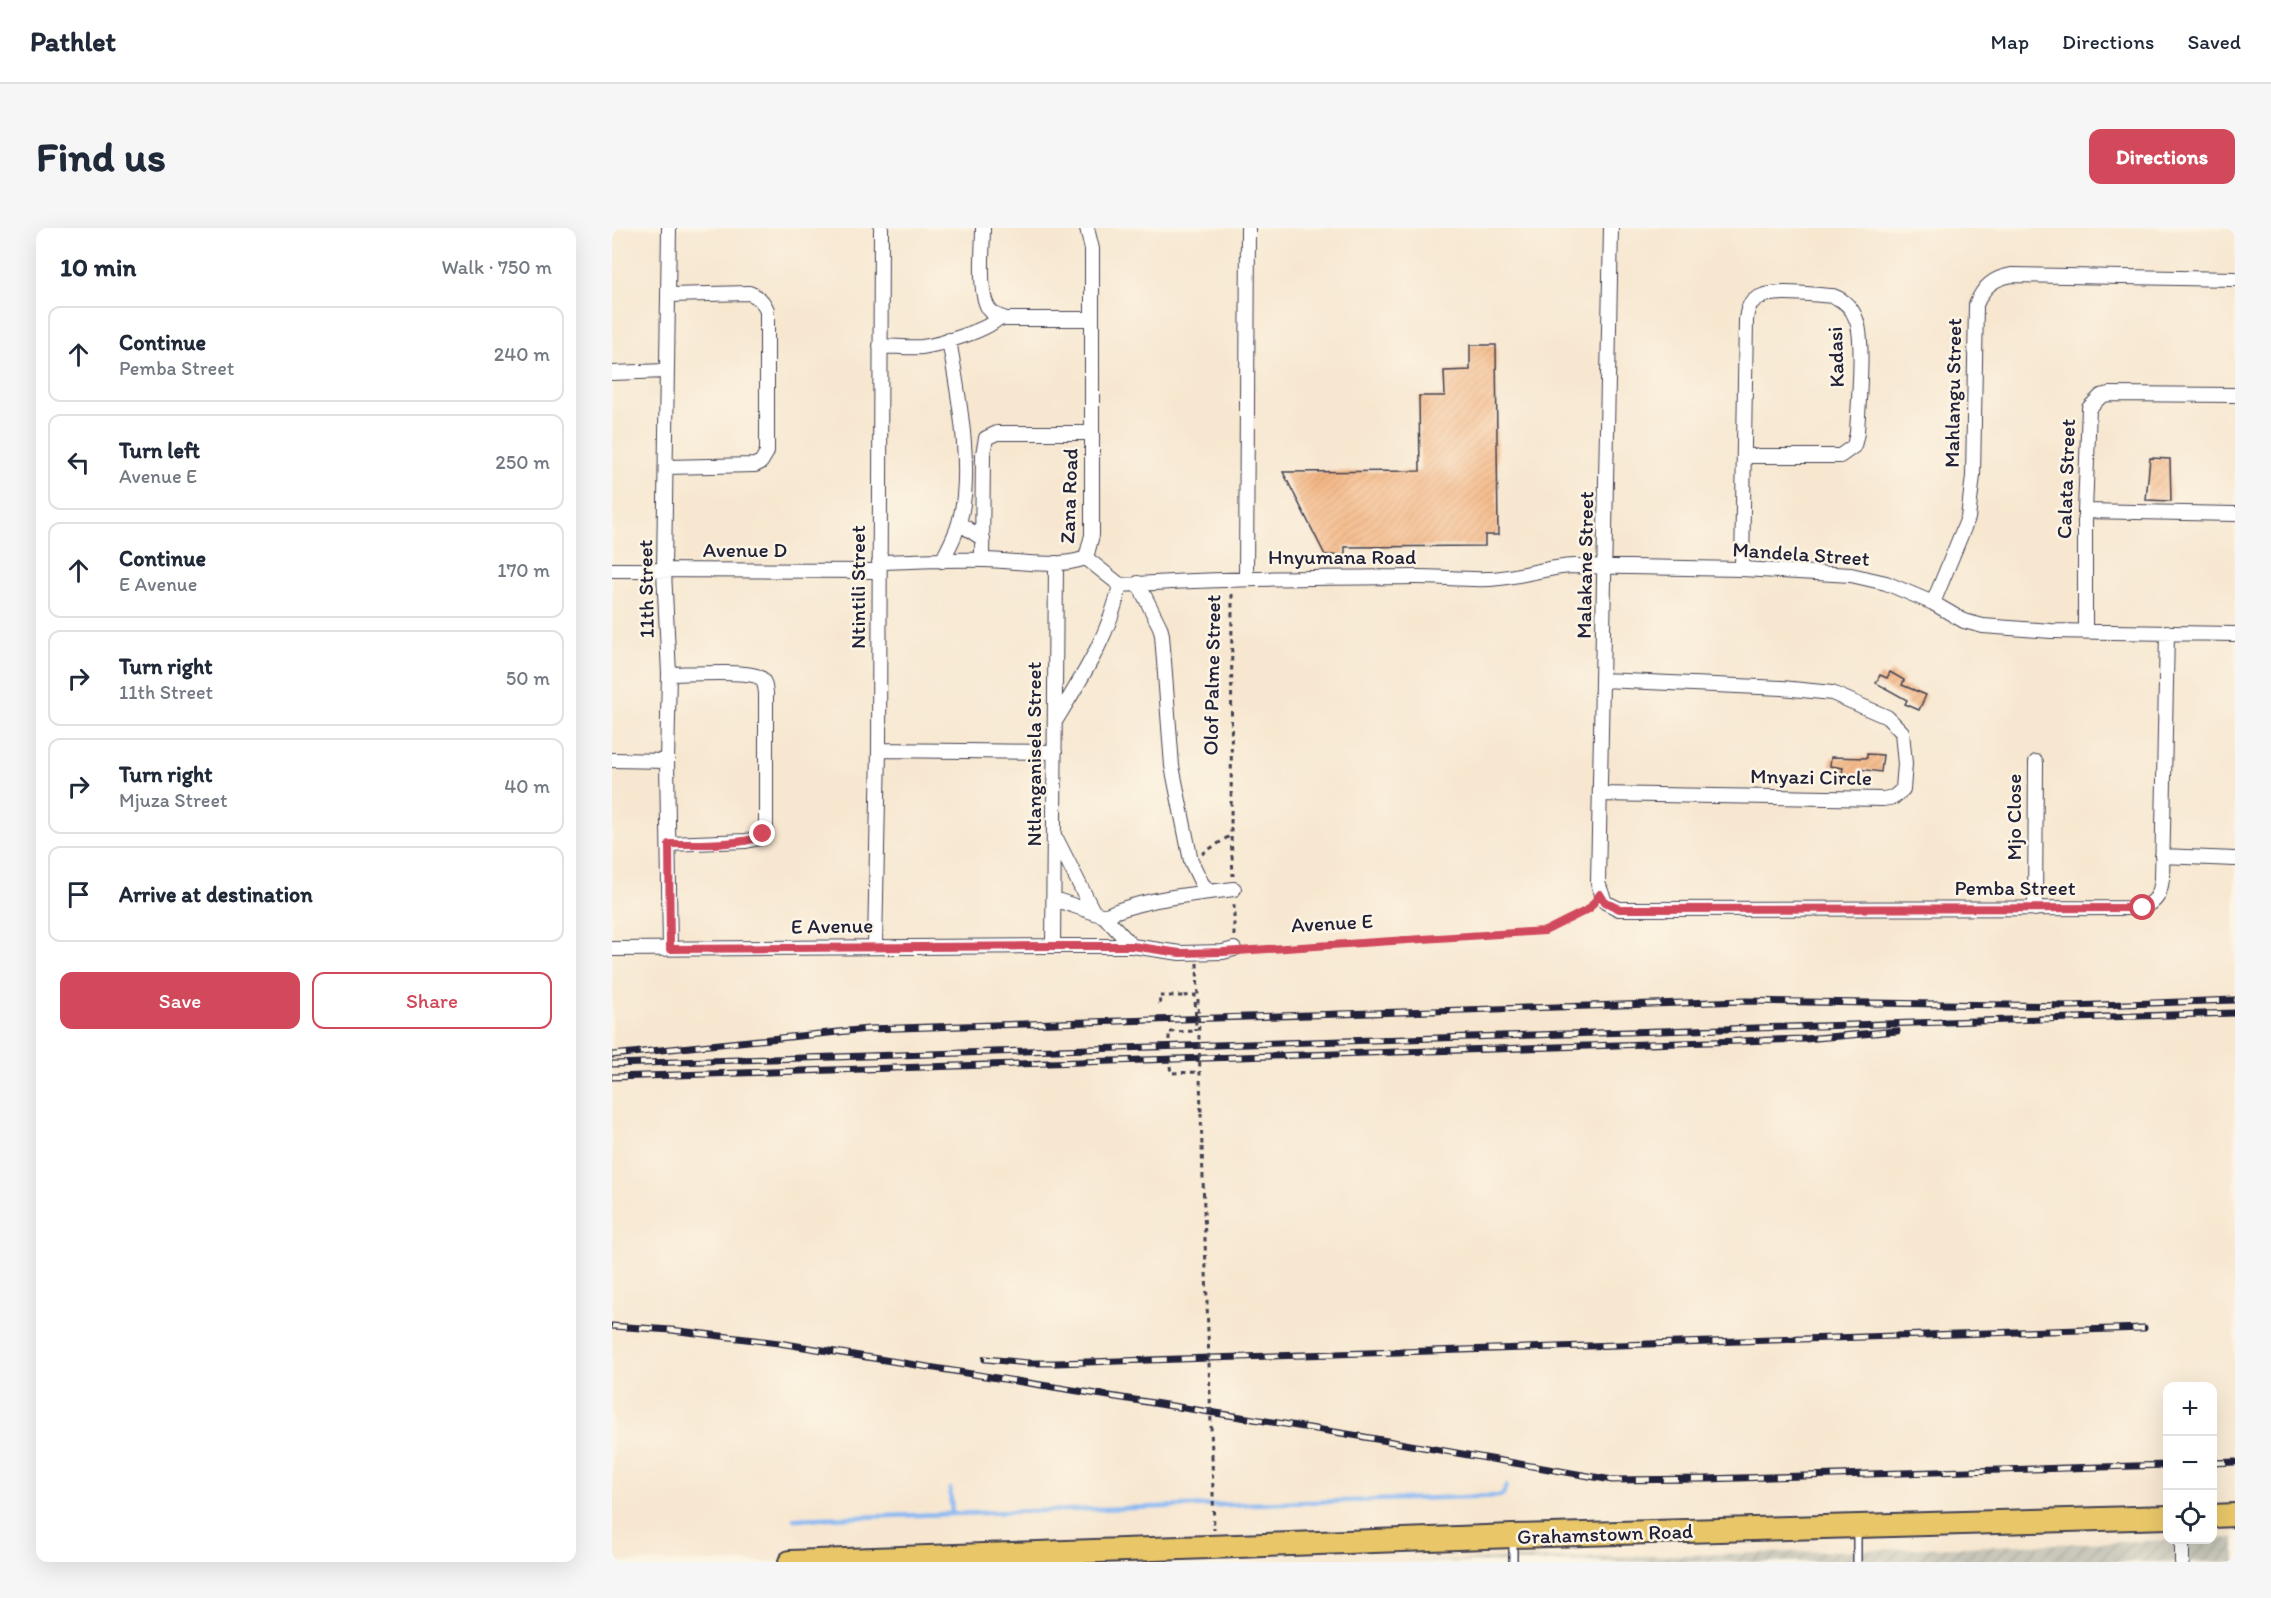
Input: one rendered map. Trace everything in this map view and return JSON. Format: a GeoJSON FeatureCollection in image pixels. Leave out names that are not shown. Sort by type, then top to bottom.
{"type":"FeatureCollection","features":[{"type":"Feature","properties":{"kind":"main road"},"geometry":{"type":"LineString","coordinates":[[2217,1516],[2235,1515]]}},
{"type":"Feature","properties":{"kind":"main road","name":"Grahamstown Road"},"geometry":{"type":"LineString","coordinates":[[790,1562],[1513,1536],[2163,1517]]}},
{"type":"Feature","properties":{"kind":"street","name":"11th Street"},"geometry":{"type":"LineString","coordinates":[[669,228],[664,571],[669,674],[667,761],[670,949]]}},
{"type":"Feature","properties":{"kind":"street","name":"Ntintili Street"},"geometry":{"type":"LineString","coordinates":[[875,946],[879,750],[881,228]]}},
{"type":"Feature","properties":{"kind":"street"},"geometry":{"type":"LineString","coordinates":[[983,228],[984,296],[989,309],[999,317],[1006,319],[1090,319]]}},
{"type":"Feature","properties":{"kind":"street","name":"Zana Road"},"geometry":{"type":"LineString","coordinates":[[879,566],[982,560],[1056,563],[1086,558],[1092,535],[1090,319],[1092,249],[1087,228]]}},
{"type":"Feature","properties":{"kind":"street","name":"Olof Palme Street"},"geometry":{"type":"LineString","coordinates":[[1246,579],[1248,228]]}},
{"type":"Feature","properties":{"kind":"street","name":"Malakane Street"},"geometry":{"type":"LineString","coordinates":[[1603,898],[1598,883],[1611,228]]}},
{"type":"Feature","properties":{"kind":"street","name":"Mahlangu Street"},"geometry":{"type":"LineString","coordinates":[[1933,603],[1968,518],[1973,476],[1976,304],[1986,286],[2001,277],[2012,275],[2235,279]]}},
{"type":"Feature","properties":{"kind":"street"},"geometry":{"type":"LineString","coordinates":[[666,467],[755,465],[761,462],[767,452],[767,310],[763,302],[758,296],[749,293],[669,295]]}},
{"type":"Feature","properties":{"kind":"street","name":"Kadasi"},"geometry":{"type":"LineString","coordinates":[[1742,569],[1746,320],[1749,307],[1756,298],[1770,293],[1833,296],[1840,299],[1852,310],[1859,327],[1857,433],[1854,446],[1840,456],[1745,456]]}},
{"type":"Feature","properties":{"kind":"street"},"geometry":{"type":"LineString","coordinates":[[880,346],[922,346],[949,340],[992,325],[999,317]]}},
{"type":"Feature","properties":{"kind":"street"},"geometry":{"type":"LineString","coordinates":[[942,561],[959,523],[964,471],[963,424],[949,340]]}},
{"type":"Feature","properties":{"kind":"street"},"geometry":{"type":"LineString","coordinates":[[612,373],[666,371]]}},
{"type":"Feature","properties":{"kind":"street","name":"Calata Street"},"geometry":{"type":"LineString","coordinates":[[2085,631],[2085,511],[2090,408],[2101,396],[2109,394],[2235,395]]}},
{"type":"Feature","properties":{"kind":"street"},"geometry":{"type":"LineString","coordinates":[[982,560],[983,446],[986,438],[997,433],[1091,433]]}},
{"type":"Feature","properties":{"kind":"street"},"geometry":{"type":"LineString","coordinates":[[2085,511],[2235,514]]}},
{"type":"Feature","properties":{"kind":"street"},"geometry":{"type":"LineString","coordinates":[[959,523],[982,539]]}},
{"type":"Feature","properties":{"kind":"street"},"geometry":{"type":"LineString","coordinates":[[1055,721],[1087,669],[1117,601],[1120,585],[1086,558]]}},
{"type":"Feature","properties":{"kind":"street","name":"Ntlanganisela Street"},"geometry":{"type":"LineString","coordinates":[[1053,946],[1056,563]]}},
{"type":"Feature","properties":{"kind":"street","name":"Avenue D"},"geometry":{"type":"LineString","coordinates":[[612,570],[879,566]]}},
{"type":"Feature","properties":{"kind":"street","name":"Hnyumana Road"},"geometry":{"type":"LineString","coordinates":[[1120,585],[1246,579],[1430,577],[1488,579],[1558,567],[1606,567]]}},
{"type":"Feature","properties":{"kind":"street","name":"Mandela Street"},"geometry":{"type":"LineString","coordinates":[[1606,567],[1742,569],[1851,574],[1886,583],[1933,603],[1964,621],[1983,626],[2051,631],[2235,634]]}},
{"type":"Feature","properties":{"kind":"street"},"geometry":{"type":"LineString","coordinates":[[1138,583],[1162,635],[1171,758],[1191,861],[1201,882],[1209,892]]}},
{"type":"Feature","properties":{"kind":"street","name":"Pemba Street"},"geometry":{"type":"LineString","coordinates":[[1603,898],[1619,909],[2143,908],[2152,904],[2160,891],[2162,856],[2167,633]]}},
{"type":"Feature","properties":{"kind":"street"},"geometry":{"type":"LineString","coordinates":[[669,674],[749,674],[762,680],[766,693],[767,786],[766,829],[759,838],[746,841],[669,844]]}},
{"type":"Feature","properties":{"kind":"street","name":"Mnyazi Circle"},"geometry":{"type":"LineString","coordinates":[[1600,794],[1883,799],[1893,798],[1903,789],[1905,764],[1902,732],[1896,725],[1876,712],[1832,693],[1819,690],[1603,680]]}},
{"type":"Feature","properties":{"kind":"street"},"geometry":{"type":"LineString","coordinates":[[879,750],[1055,752]]}},
{"type":"Feature","properties":{"kind":"street"},"geometry":{"type":"LineString","coordinates":[[612,760],[667,761]]}},
{"type":"Feature","properties":{"kind":"street","name":"Mjo Close"},"geometry":{"type":"LineString","coordinates":[[2035,909],[2036,762]]}},
{"type":"Feature","properties":{"kind":"street"},"geometry":{"type":"LineString","coordinates":[[1055,837],[1099,915],[1132,946]]}},
{"type":"Feature","properties":{"kind":"street"},"geometry":{"type":"LineString","coordinates":[[2162,856],[2235,859]]}},
{"type":"Feature","properties":{"kind":"street"},"geometry":{"type":"LineString","coordinates":[[1054,899],[1099,915],[1150,900],[1234,889]]}},
{"type":"Feature","properties":{"kind":"street"},"geometry":{"type":"LineString","coordinates":[[1053,946],[1132,946],[1180,953],[1234,950]]}},
{"type":"Feature","properties":{"kind":"street","name":"E Avenue"},"geometry":{"type":"LineString","coordinates":[[612,950],[1053,946]]}},
{"type":"Feature","properties":{"kind":"street"},"geometry":{"type":"LineString","coordinates":[[2182,1544],[2182,1562]]}},
{"type":"Feature","properties":{"kind":"lane"},"geometry":{"type":"LineString","coordinates":[[1857,1525],[1857,1562]]}},
{"type":"Feature","properties":{"kind":"lane"},"geometry":{"type":"LineString","coordinates":[[1513,1536],[1513,1562]]}},
{"type":"Feature","properties":{"kind":"path","name":"Olof Palme Street"},"geometry":{"type":"LineString","coordinates":[[1234,950],[1231,835],[1232,587],[1246,579]]}},
{"type":"Feature","properties":{"kind":"path"},"geometry":{"type":"LineString","coordinates":[[1191,861],[1231,835]]}},
{"type":"Feature","properties":{"kind":"path","name":"Avenue E"},"geometry":{"type":"LineString","coordinates":[[1234,950],[1545,931],[1589,909],[1603,898]]}},
{"type":"Feature","properties":{"kind":"path"},"geometry":{"type":"LineString","coordinates":[[1197,963],[1214,1510]]}},
{"type":"Feature","properties":{"kind":"path"},"geometry":{"type":"LineString","coordinates":[[1160,1004],[1159,996],[1195,995],[1196,1031],[1170,1032],[1169,1040]]}},
{"type":"Feature","properties":{"kind":"path"},"geometry":{"type":"LineString","coordinates":[[1170,1066],[1171,1073],[1200,1072]]}},
{"type":"Feature","properties":{"kind":"shaded area"},"geometry":{"type":"Polygon","coordinates":[[[2235,1538],[2235,1562],[1400,1562],[2163,1540],[2163,1544],[2217,1544],[2217,1539],[2235,1538]]]}},
{"type":"Feature","properties":{"kind":"building"},"geometry":{"type":"Polygon","coordinates":[[[1470,345],[1496,345],[1498,535],[1485,535],[1485,546],[1345,547],[1345,555],[1325,555],[1283,472],[1420,471],[1419,396],[1445,396],[1444,371],[1470,370],[1470,345]]]}},
{"type":"Feature","properties":{"kind":"building"},"geometry":{"type":"Polygon","coordinates":[[[2150,458],[2170,459],[2171,501],[2146,500],[2150,458]]]}},
{"type":"Feature","properties":{"kind":"building"},"geometry":{"type":"Polygon","coordinates":[[[1890,672],[1904,680],[1902,685],[1926,695],[1919,710],[1905,704],[1907,700],[1876,683],[1880,675],[1887,678],[1890,672]]]}},
{"type":"Feature","properties":{"kind":"building"},"geometry":{"type":"Polygon","coordinates":[[[1867,754],[1883,755],[1881,772],[1859,769],[1858,775],[1842,774],[1843,768],[1830,766],[1831,757],[1867,758],[1867,754]]]}},
{"type":"Feature","properties":{"kind":"waterway"},"geometry":{"type":"LineString","coordinates":[[794,1519],[1499,1496],[1503,1494],[1506,1486]]}},
{"type":"Feature","properties":{"kind":"waterway"},"geometry":{"type":"LineString","coordinates":[[950,1489],[952,1514]]}},
{"type":"Feature","properties":{"kind":"railway"},"geometry":{"type":"LineString","coordinates":[[612,1055],[868,1029],[1746,1001],[2071,1006],[2235,1000]]}},
{"type":"Feature","properties":{"kind":"railway"},"geometry":{"type":"LineString","coordinates":[[612,1064],[2235,1013]]}},
{"type":"Feature","properties":{"kind":"railway"},"geometry":{"type":"LineString","coordinates":[[612,1077],[1805,1039],[1897,1031]]}},
{"type":"Feature","properties":{"kind":"railway"},"geometry":{"type":"LineString","coordinates":[[612,1326],[671,1330],[779,1343],[1353,1435],[1612,1480],[2163,1465]]}},
{"type":"Feature","properties":{"kind":"railway"},"geometry":{"type":"LineString","coordinates":[[985,1359],[1056,1363],[2144,1328]]}},
{"type":"Feature","properties":{"kind":"railway"},"geometry":{"type":"LineString","coordinates":[[2217,1463],[2235,1462]]}},
{"type":"Feature","properties":{"kind":"route"},"geometry":{"type":"LineString","coordinates":[[763,834],[753,841],[669,844],[670,949],[1132,946],[1180,953],[1223,952],[1545,931],[1589,909],[1600,894],[1611,907],[1619,909],[2143,908]]}}]}
